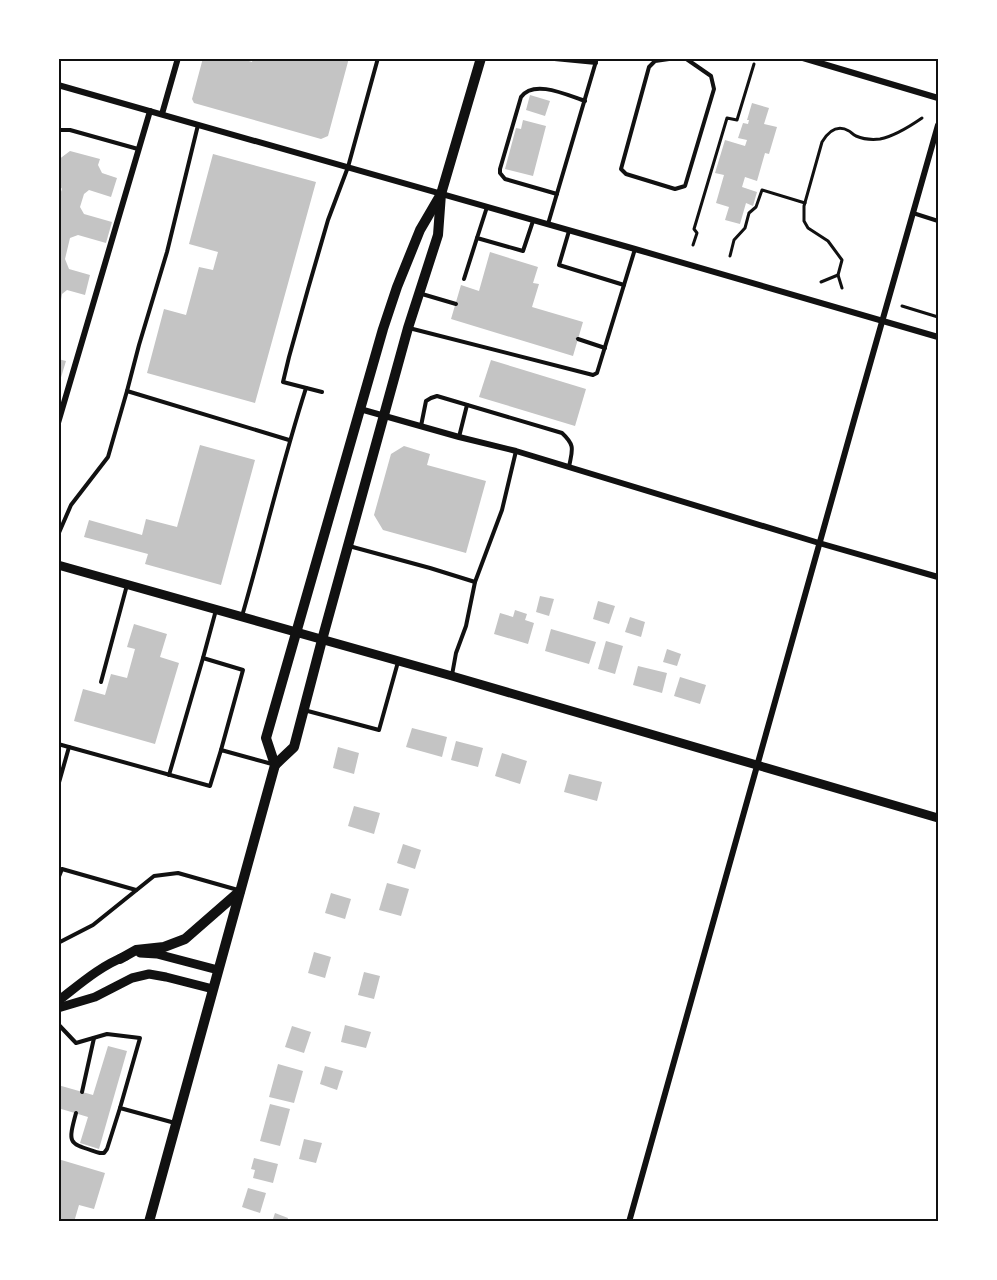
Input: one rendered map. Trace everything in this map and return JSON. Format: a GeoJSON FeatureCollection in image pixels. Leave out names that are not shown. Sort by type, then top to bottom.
{"type":"FeatureCollection","features":[{"type":"Feature","properties":{"kind":"main road"},"geometry":{"type":"LineString","coordinates":[[149,1221],[275,765],[294,747],[408,328],[438,235],[441,194],[481,58]]}},
{"type":"Feature","properties":{"kind":"main road"},"geometry":{"type":"LineString","coordinates":[[275,765],[266,738],[383,329],[420,230],[441,194]]}},
{"type":"Feature","properties":{"kind":"main road"},"geometry":{"type":"LineString","coordinates":[[120,958],[136,950],[164,947],[185,939],[240,891]]}},
{"type":"Feature","properties":{"kind":"street"},"geometry":{"type":"LineString","coordinates":[[162,114],[178,58]]}},
{"type":"Feature","properties":{"kind":"street"},"geometry":{"type":"LineString","coordinates":[[803,58],[939,98]]}},
{"type":"Feature","properties":{"kind":"street"},"geometry":{"type":"LineString","coordinates":[[58,85],[348,166],[939,337]]}},
{"type":"Feature","properties":{"kind":"street"},"geometry":{"type":"LineString","coordinates":[[58,423],[150,111]]}},
{"type":"Feature","properties":{"kind":"street"},"geometry":{"type":"LineString","coordinates":[[629,1221],[939,125]]}},
{"type":"Feature","properties":{"kind":"street"},"geometry":{"type":"LineString","coordinates":[[360,409],[516,451],[939,577]]}},
{"type":"Feature","properties":{"kind":"street"},"geometry":{"type":"LineString","coordinates":[[58,565],[452,676],[939,818]]}},
{"type":"Feature","properties":{"kind":"street"},"geometry":{"type":"LineString","coordinates":[[58,1001],[108,964],[137,954],[150,953],[218,970]]}},
{"type":"Feature","properties":{"kind":"street"},"geometry":{"type":"LineString","coordinates":[[58,1008],[95,997],[132,978],[144,975],[166,976],[213,989]]}},
{"type":"Feature","properties":{"kind":"lane"},"geometry":{"type":"LineString","coordinates":[[322,392],[283,382],[328,220],[348,166],[378,58]]}},
{"type":"Feature","properties":{"kind":"lane"},"geometry":{"type":"LineString","coordinates":[[544,58],[596,61],[548,224]]}},
{"type":"Feature","properties":{"kind":"lane"},"geometry":{"type":"LineString","coordinates":[[676,58],[656,62],[649,68],[621,169],[626,174],[675,189],[684,186],[714,89],[711,76],[685,58]]}},
{"type":"Feature","properties":{"kind":"lane"},"geometry":{"type":"LineString","coordinates":[[557,194],[505,179],[500,174],[520,97],[525,91],[536,88],[585,101]]}},
{"type":"Feature","properties":{"kind":"lane"},"geometry":{"type":"LineString","coordinates":[[58,535],[71,505],[108,457],[167,252],[198,124]]}},
{"type":"Feature","properties":{"kind":"lane"},"geometry":{"type":"LineString","coordinates":[[58,130],[70,130],[138,149]]}},
{"type":"Feature","properties":{"kind":"lane"},"geometry":{"type":"LineString","coordinates":[[464,279],[487,206]]}},
{"type":"Feature","properties":{"kind":"lane"},"geometry":{"type":"LineString","coordinates":[[913,213],[939,221]]}},
{"type":"Feature","properties":{"kind":"lane"},"geometry":{"type":"LineString","coordinates":[[477,238],[523,251],[533,220]]}},
{"type":"Feature","properties":{"kind":"lane"},"geometry":{"type":"LineString","coordinates":[[569,230],[558,265],[624,285]]}},
{"type":"Feature","properties":{"kind":"lane"},"geometry":{"type":"LineString","coordinates":[[408,328],[593,375],[597,373],[635,249]]}},
{"type":"Feature","properties":{"kind":"lane"},"geometry":{"type":"LineString","coordinates":[[419,294],[456,304]]}},
{"type":"Feature","properties":{"kind":"lane"},"geometry":{"type":"LineString","coordinates":[[578,339],[605,348]]}},
{"type":"Feature","properties":{"kind":"lane"},"geometry":{"type":"LineString","coordinates":[[241,617],[263,544],[289,440],[306,388]]}},
{"type":"Feature","properties":{"kind":"lane"},"geometry":{"type":"LineString","coordinates":[[128,391],[289,440]]}},
{"type":"Feature","properties":{"kind":"lane"},"geometry":{"type":"LineString","coordinates":[[421,426],[426,401],[437,396],[562,433],[570,440],[572,446],[569,468]]}},
{"type":"Feature","properties":{"kind":"lane"},"geometry":{"type":"LineString","coordinates":[[459,437],[467,405]]}},
{"type":"Feature","properties":{"kind":"lane"},"geometry":{"type":"LineString","coordinates":[[452,676],[475,582],[502,510],[516,451]]}},
{"type":"Feature","properties":{"kind":"lane"},"geometry":{"type":"LineString","coordinates":[[348,546],[475,582]]}},
{"type":"Feature","properties":{"kind":"lane"},"geometry":{"type":"LineString","coordinates":[[101,682],[127,585]]}},
{"type":"Feature","properties":{"kind":"lane"},"geometry":{"type":"LineString","coordinates":[[169,775],[216,610]]}},
{"type":"Feature","properties":{"kind":"lane"},"geometry":{"type":"LineString","coordinates":[[58,744],[210,786],[243,670],[203,658]]}},
{"type":"Feature","properties":{"kind":"lane"},"geometry":{"type":"LineString","coordinates":[[304,710],[379,730],[398,661]]}},
{"type":"Feature","properties":{"kind":"lane"},"geometry":{"type":"LineString","coordinates":[[58,786],[69,747]]}},
{"type":"Feature","properties":{"kind":"lane"},"geometry":{"type":"LineString","coordinates":[[221,750],[275,765]]}},
{"type":"Feature","properties":{"kind":"lane"},"geometry":{"type":"LineString","coordinates":[[58,879],[62,869],[137,890]]}},
{"type":"Feature","properties":{"kind":"lane"},"geometry":{"type":"LineString","coordinates":[[58,943],[93,925],[154,876],[178,873],[240,891]]}},
{"type":"Feature","properties":{"kind":"lane"},"geometry":{"type":"LineString","coordinates":[[58,1024],[76,1043],[107,1034],[140,1038],[120,1108],[104,1153],[72,1142],[70,1135],[76,1113]]}},
{"type":"Feature","properties":{"kind":"lane"},"geometry":{"type":"LineString","coordinates":[[82,1092],[94,1038]]}},
{"type":"Feature","properties":{"kind":"lane"},"geometry":{"type":"LineString","coordinates":[[120,1108],[176,1124]]}},
{"type":"Feature","properties":{"kind":"path"},"geometry":{"type":"LineString","coordinates":[[693,245],[697,233],[694,229],[727,118],[737,120],[754,64]]}},
{"type":"Feature","properties":{"kind":"path"},"geometry":{"type":"LineString","coordinates":[[842,288],[838,274],[843,260],[828,241],[808,228],[804,221],[805,203],[822,142],[827,134],[837,129],[847,129],[854,135],[866,139],[880,139],[904,130],[922,118]]}},
{"type":"Feature","properties":{"kind":"path"},"geometry":{"type":"LineString","coordinates":[[730,256],[734,240],[745,228],[749,213],[756,207],[762,190],[805,203]]}},
{"type":"Feature","properties":{"kind":"path"},"geometry":{"type":"LineString","coordinates":[[821,282],[838,274]]}},
{"type":"Feature","properties":{"kind":"path"},"geometry":{"type":"LineString","coordinates":[[902,306],[939,317]]}},
{"type":"Feature","properties":{"kind":"building"},"geometry":{"type":"Polygon","coordinates":[[[203,58],[239,58],[252,62],[253,58],[349,58],[328,136],[321,139],[194,103],[192,99],[203,58]]]}},
{"type":"Feature","properties":{"kind":"building"},"geometry":{"type":"Polygon","coordinates":[[[530,95],[550,101],[545,116],[526,110],[530,95]]]}},
{"type":"Feature","properties":{"kind":"building"},"geometry":{"type":"Polygon","coordinates":[[[752,103],[769,108],[764,124],[777,127],[769,154],[765,153],[757,181],[745,177],[742,187],[757,192],[753,206],[746,203],[740,224],[725,220],[729,207],[716,203],[724,175],[715,173],[725,140],[745,146],[747,140],[738,138],[743,123],[748,124],[752,103]]]}},
{"type":"Feature","properties":{"kind":"building"},"geometry":{"type":"Polygon","coordinates":[[[523,120],[546,126],[533,176],[505,169],[516,128],[521,129],[523,120]]]}},
{"type":"Feature","properties":{"kind":"building"},"geometry":{"type":"Polygon","coordinates":[[[70,151],[100,159],[98,165],[102,173],[117,178],[111,197],[89,190],[84,194],[80,207],[84,214],[112,222],[106,243],[78,235],[70,238],[65,259],[69,269],[90,275],[85,295],[67,290],[62,294],[61,300],[58,299],[58,200],[62,189],[58,183],[58,160],[70,151]]]}},
{"type":"Feature","properties":{"kind":"building"},"geometry":{"type":"Polygon","coordinates":[[[213,154],[316,182],[255,403],[147,373],[164,309],[186,315],[199,267],[213,270],[218,252],[189,244],[213,154]]]}},
{"type":"Feature","properties":{"kind":"building"},"geometry":{"type":"Polygon","coordinates":[[[490,252],[538,267],[533,283],[539,284],[532,307],[583,322],[573,356],[451,319],[461,285],[479,291],[490,252]]]}},
{"type":"Feature","properties":{"kind":"building"},"geometry":{"type":"Polygon","coordinates":[[[58,359],[66,361],[59,384],[58,384],[58,359]]]}},
{"type":"Feature","properties":{"kind":"building"},"geometry":{"type":"Polygon","coordinates":[[[491,360],[586,389],[575,426],[479,397],[491,360]]]}},
{"type":"Feature","properties":{"kind":"building"},"geometry":{"type":"Polygon","coordinates":[[[200,445],[255,460],[221,585],[145,564],[148,554],[84,537],[89,520],[142,535],[146,519],[177,527],[200,445]]]}},
{"type":"Feature","properties":{"kind":"building"},"geometry":{"type":"Polygon","coordinates":[[[404,446],[430,454],[427,465],[486,481],[466,553],[383,530],[374,515],[391,454],[404,446]]]}},
{"type":"Feature","properties":{"kind":"building"},"geometry":{"type":"Polygon","coordinates":[[[540,596],[554,599],[549,616],[536,612],[540,596]]]}},
{"type":"Feature","properties":{"kind":"building"},"geometry":{"type":"Polygon","coordinates":[[[598,601],[615,606],[609,624],[593,619],[598,601]]]}},
{"type":"Feature","properties":{"kind":"building"},"geometry":{"type":"Polygon","coordinates":[[[515,610],[527,614],[525,620],[534,623],[528,644],[494,634],[500,613],[513,617],[515,610]]]}},
{"type":"Feature","properties":{"kind":"building"},"geometry":{"type":"Polygon","coordinates":[[[630,617],[645,622],[641,637],[625,632],[630,617]]]}},
{"type":"Feature","properties":{"kind":"building"},"geometry":{"type":"Polygon","coordinates":[[[134,624],[167,634],[160,657],[179,663],[155,744],[74,721],[83,689],[105,695],[111,674],[127,678],[135,649],[127,647],[134,624]]]}},
{"type":"Feature","properties":{"kind":"building"},"geometry":{"type":"Polygon","coordinates":[[[551,629],[596,642],[589,664],[545,651],[551,629]]]}},
{"type":"Feature","properties":{"kind":"building"},"geometry":{"type":"Polygon","coordinates":[[[606,641],[623,646],[615,674],[598,669],[606,641]]]}},
{"type":"Feature","properties":{"kind":"building"},"geometry":{"type":"Polygon","coordinates":[[[667,649],[681,654],[677,666],[663,662],[667,649]]]}},
{"type":"Feature","properties":{"kind":"building"},"geometry":{"type":"Polygon","coordinates":[[[638,666],[667,673],[662,693],[633,685],[638,666]]]}},
{"type":"Feature","properties":{"kind":"building"},"geometry":{"type":"Polygon","coordinates":[[[680,677],[706,685],[700,704],[674,696],[680,677]]]}},
{"type":"Feature","properties":{"kind":"building"},"geometry":{"type":"Polygon","coordinates":[[[412,728],[447,737],[442,757],[406,747],[412,728]]]}},
{"type":"Feature","properties":{"kind":"building"},"geometry":{"type":"Polygon","coordinates":[[[456,741],[483,748],[478,767],[451,760],[456,741]]]}},
{"type":"Feature","properties":{"kind":"building"},"geometry":{"type":"Polygon","coordinates":[[[338,747],[359,753],[354,774],[333,768],[338,747]]]}},
{"type":"Feature","properties":{"kind":"building"},"geometry":{"type":"Polygon","coordinates":[[[502,753],[527,761],[520,784],[495,776],[502,753]]]}},
{"type":"Feature","properties":{"kind":"building"},"geometry":{"type":"Polygon","coordinates":[[[569,774],[602,782],[597,801],[564,792],[569,774]]]}},
{"type":"Feature","properties":{"kind":"building"},"geometry":{"type":"Polygon","coordinates":[[[354,806],[380,813],[374,834],[348,826],[354,806]]]}},
{"type":"Feature","properties":{"kind":"building"},"geometry":{"type":"Polygon","coordinates":[[[403,844],[421,850],[415,869],[397,863],[403,844]]]}},
{"type":"Feature","properties":{"kind":"building"},"geometry":{"type":"Polygon","coordinates":[[[387,883],[409,889],[401,916],[379,910],[387,883]]]}},
{"type":"Feature","properties":{"kind":"building"},"geometry":{"type":"Polygon","coordinates":[[[331,893],[351,899],[345,919],[325,913],[331,893]]]}},
{"type":"Feature","properties":{"kind":"building"},"geometry":{"type":"Polygon","coordinates":[[[314,952],[331,957],[325,978],[308,973],[314,952]]]}},
{"type":"Feature","properties":{"kind":"building"},"geometry":{"type":"Polygon","coordinates":[[[364,972],[380,976],[374,999],[358,995],[364,972]]]}},
{"type":"Feature","properties":{"kind":"building"},"geometry":{"type":"Polygon","coordinates":[[[345,1025],[371,1032],[366,1048],[341,1042],[345,1025]]]}},
{"type":"Feature","properties":{"kind":"building"},"geometry":{"type":"Polygon","coordinates":[[[292,1026],[311,1032],[304,1053],[285,1047],[292,1026]]]}},
{"type":"Feature","properties":{"kind":"building"},"geometry":{"type":"Polygon","coordinates":[[[108,1046],[127,1051],[99,1149],[80,1143],[88,1117],[58,1108],[58,1085],[93,1095],[108,1046]]]}},
{"type":"Feature","properties":{"kind":"building"},"geometry":{"type":"Polygon","coordinates":[[[278,1064],[303,1071],[294,1103],[269,1097],[278,1064]]]}},
{"type":"Feature","properties":{"kind":"building"},"geometry":{"type":"Polygon","coordinates":[[[325,1066],[343,1071],[337,1090],[320,1084],[325,1066]]]}},
{"type":"Feature","properties":{"kind":"building"},"geometry":{"type":"Polygon","coordinates":[[[270,1104],[290,1109],[280,1146],[260,1141],[270,1104]]]}},
{"type":"Feature","properties":{"kind":"building"},"geometry":{"type":"Polygon","coordinates":[[[304,1139],[322,1143],[316,1163],[299,1159],[304,1139]]]}},
{"type":"Feature","properties":{"kind":"building"},"geometry":{"type":"Polygon","coordinates":[[[254,1158],[278,1164],[273,1183],[253,1178],[255,1170],[251,1169],[254,1158]]]}},
{"type":"Feature","properties":{"kind":"building"},"geometry":{"type":"Polygon","coordinates":[[[58,1159],[105,1173],[94,1209],[79,1205],[74,1222],[58,1222],[58,1159]]]}},
{"type":"Feature","properties":{"kind":"building"},"geometry":{"type":"Polygon","coordinates":[[[248,1188],[266,1193],[260,1213],[242,1207],[248,1188]]]}},
{"type":"Feature","properties":{"kind":"building"},"geometry":{"type":"Polygon","coordinates":[[[275,1213],[288,1218],[287,1222],[272,1222],[275,1213]]]}}]}
